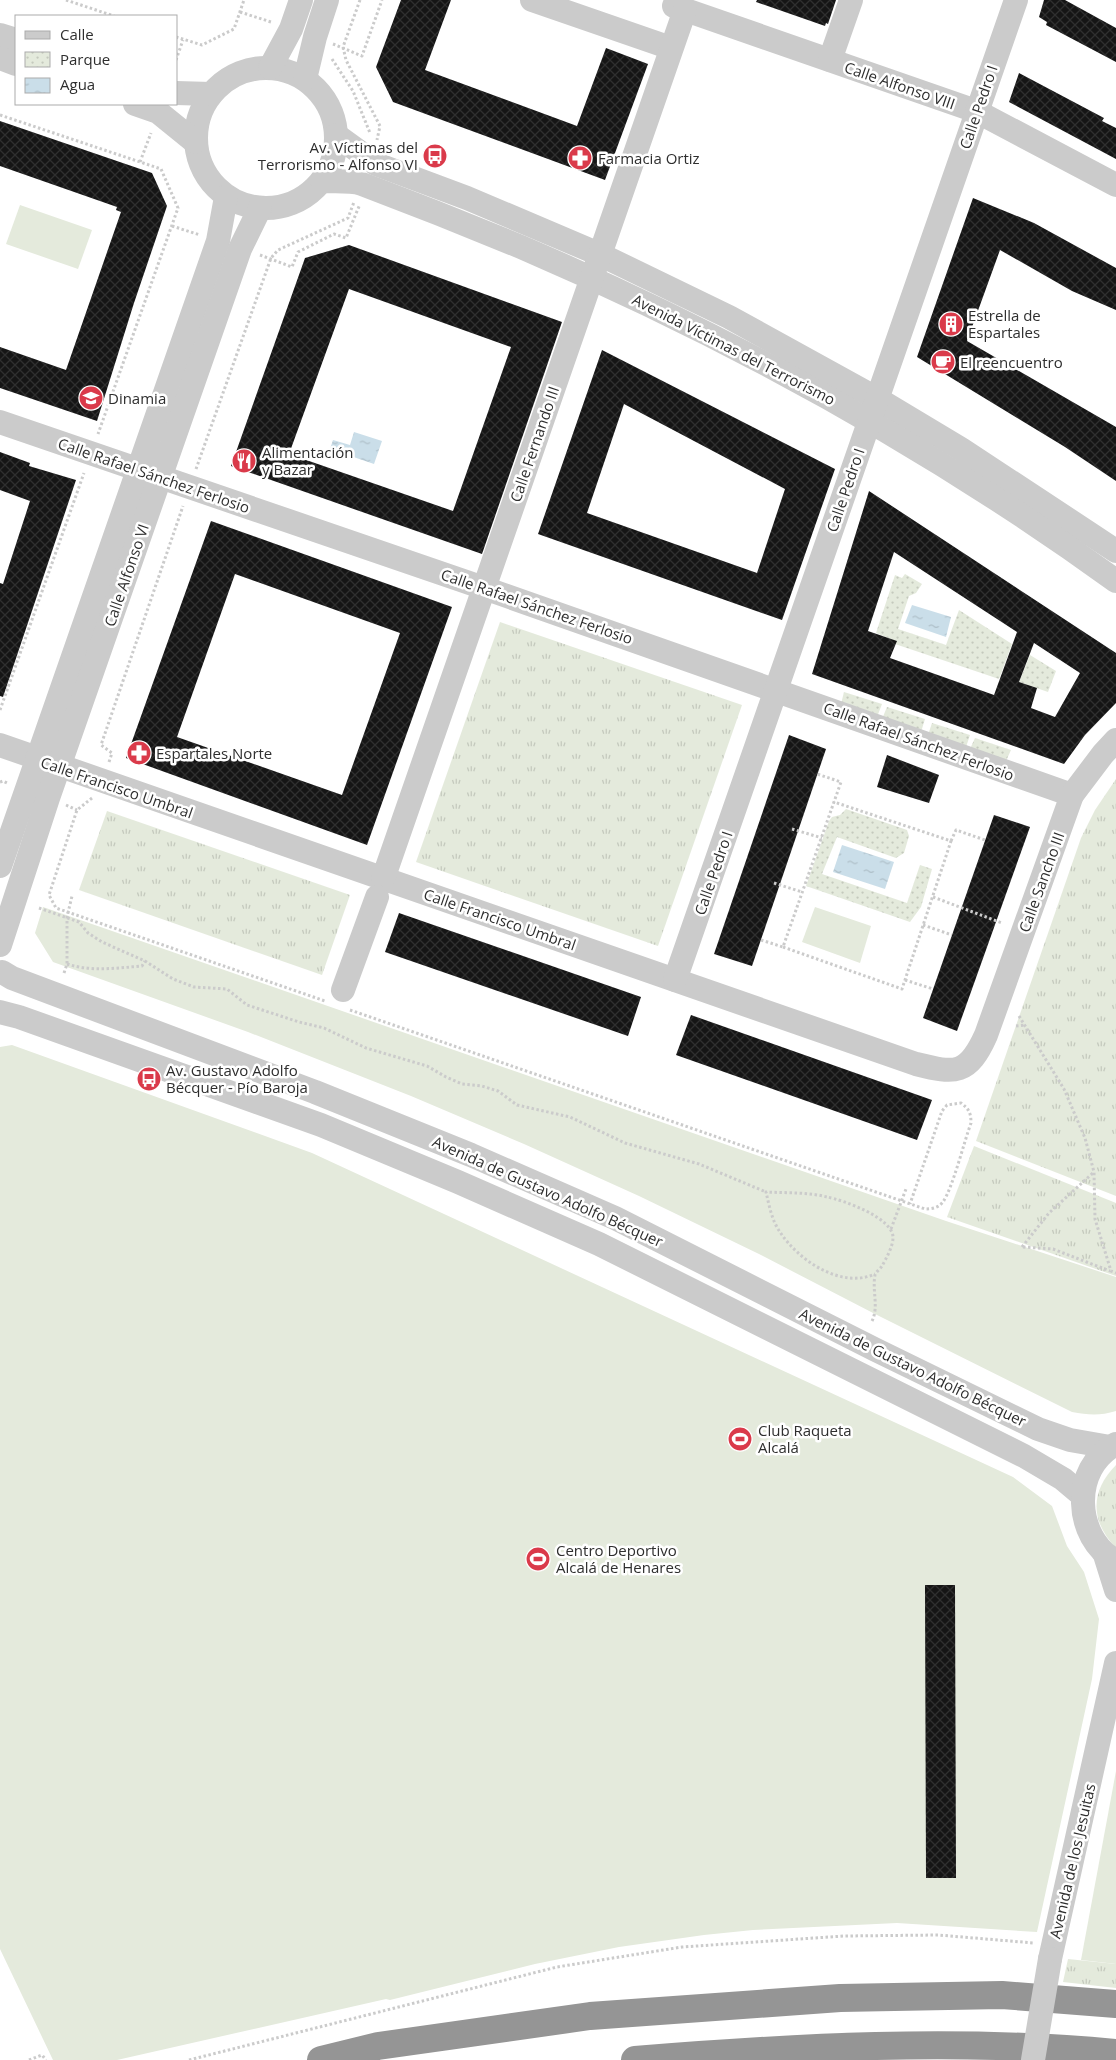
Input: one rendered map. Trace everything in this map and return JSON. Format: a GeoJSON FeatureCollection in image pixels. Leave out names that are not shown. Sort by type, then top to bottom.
{"type":"FeatureCollection","features":[{"type":"Feature","properties":{"kind":"highway"},"geometry":{"type":"LineString","coordinates":[[321,2060],[378,2046],[590,2016],[840,1998],[1002,1994],[1116,2004]]}},
{"type":"Feature","properties":{"kind":"highway"},"geometry":{"type":"LineString","coordinates":[[635,2060],[751,2051],[903,2045],[1081,2050],[1116,2053]]}},
{"type":"Feature","properties":{"kind":"street"},"geometry":{"type":"LineString","coordinates":[[270,68],[291,29],[301,0]]}},
{"type":"Feature","properties":{"kind":"street"},"geometry":{"type":"LineString","coordinates":[[305,79],[314,37],[327,0]]}},
{"type":"Feature","properties":{"kind":"street"},"geometry":{"type":"LineString","coordinates":[[532,0],[671,48]]}},
{"type":"Feature","properties":{"kind":"street"},"geometry":{"type":"LineString","coordinates":[[830,60],[852,0]]}},
{"type":"Feature","properties":{"kind":"street","name":"Calle Pedro I"},"geometry":{"type":"LineString","coordinates":[[675,980],[868,420],[1016,0]]}},
{"type":"Feature","properties":{"kind":"street","name":"Calle Fernando III"},"geometry":{"type":"LineString","coordinates":[[339,1000],[380,888],[590,277],[671,48],[678,5]]}},
{"type":"Feature","properties":{"kind":"street","name":"Calle Alfonso VIII"},"geometry":{"type":"LineString","coordinates":[[678,5],[976,111],[1116,185]]}},
{"type":"Feature","properties":{"kind":"street"},"geometry":{"type":"LineString","coordinates":[[0,35],[15,40]]}},
{"type":"Feature","properties":{"kind":"street"},"geometry":{"type":"LineString","coordinates":[[0,58],[15,64]]}},
{"type":"Feature","properties":{"kind":"street"},"geometry":{"type":"LineString","coordinates":[[270,68],[288,71],[305,79],[319,92],[330,109],[336,135],[333,160],[322,181],[306,196],[286,206],[260,208],[243,205],[226,197],[213,185],[202,168],[195,142],[198,116],[210,94],[222,82],[246,70],[270,68]]}},
{"type":"Feature","properties":{"kind":"street"},"geometry":{"type":"LineString","coordinates":[[178,93],[210,94]]}},
{"type":"Feature","properties":{"kind":"street"},"geometry":{"type":"LineString","coordinates":[[138,105],[158,112],[195,142]]}},
{"type":"Feature","properties":{"kind":"street","name":"Avenida Víctimas del Terrorismo"},"geometry":{"type":"LineString","coordinates":[[336,135],[370,161],[467,198],[599,254],[729,318],[876,398],[969,454],[1116,551]]}},
{"type":"Feature","properties":{"kind":"street","name":"Avenida Víctimas del Terrorismo"},"geometry":{"type":"LineString","coordinates":[[322,181],[361,183],[457,220],[590,277],[718,339],[868,420],[966,479],[1064,543],[1116,581]]}},
{"type":"Feature","properties":{"kind":"street","name":"Calle Alfonso VI"},"geometry":{"type":"LineString","coordinates":[[0,944],[60,766],[149,473],[218,240],[226,197]]}},
{"type":"Feature","properties":{"kind":"street","name":"Calle Alfonso VI"},"geometry":{"type":"LineString","coordinates":[[0,866],[37,759],[149,473],[240,249],[260,208]]}},
{"type":"Feature","properties":{"kind":"street","name":"Calle Rafael Sánchez Ferlosio"},"geometry":{"type":"LineString","coordinates":[[0,422],[484,588],[1072,796]]}},
{"type":"Feature","properties":{"kind":"street","name":"Calle Sancho III"},"geometry":{"type":"LineString","coordinates":[[986,1035],[1072,796],[1102,754],[1116,740]]}},
{"type":"Feature","properties":{"kind":"street","name":"Calle Francisco Umbral"},"geometry":{"type":"LineString","coordinates":[[0,745],[103,781],[380,888],[675,980],[906,1061],[942,1070],[962,1068],[977,1055],[986,1035]]}},
{"type":"Feature","properties":{"kind":"street","name":"Avenida de Gustavo Adolfo Bécquer"},"geometry":{"type":"LineString","coordinates":[[1,978],[12,978],[315,1092],[471,1155],[615,1218],[876,1350],[1038,1429],[1070,1440],[1113,1446]]}},
{"type":"Feature","properties":{"kind":"street","name":"Avenida de Gustavo Adolfo Bécquer"},"geometry":{"type":"LineString","coordinates":[[0,1012],[19,1017],[321,1124],[599,1244],[1024,1456],[1063,1479],[1082,1496]]}},
{"type":"Feature","properties":{"kind":"street"},"geometry":{"type":"LineString","coordinates":[[1113,1446],[1100,1456],[1088,1475],[1082,1496],[1083,1517],[1091,1539],[1110,1558],[1116,1590]]}},
{"type":"Feature","properties":{"kind":"street","name":"Avenida de los Jesuitas"},"geometry":{"type":"LineString","coordinates":[[1033,2060],[1045,1952],[1116,1663]]}},
{"type":"Feature","properties":{"kind":"path"},"geometry":{"type":"LineString","coordinates":[[66,0],[111,15]]}},
{"type":"Feature","properties":{"kind":"path"},"geometry":{"type":"LineString","coordinates":[[178,38],[202,45],[234,30],[244,0]]}},
{"type":"Feature","properties":{"kind":"path"},"geometry":{"type":"LineString","coordinates":[[360,0],[343,47],[346,60],[380,126],[370,161]]}},
{"type":"Feature","properties":{"kind":"path"},"geometry":{"type":"LineString","coordinates":[[178,54],[183,40]]}},
{"type":"Feature","properties":{"kind":"path"},"geometry":{"type":"LineString","coordinates":[[0,115],[160,169],[178,208]]}},
{"type":"Feature","properties":{"kind":"path"},"geometry":{"type":"LineString","coordinates":[[361,183],[348,218],[278,250],[271,258],[189,487],[101,745],[112,753],[103,781],[98,794],[77,810],[49,896],[56,908],[79,922],[88,933],[102,942],[145,961],[173,979],[194,987],[227,989],[246,1005],[324,1028],[366,1048],[427,1066],[462,1084],[482,1086],[498,1091],[517,1105],[570,1117],[625,1143],[699,1164],[766,1192],[828,1196],[858,1207],[878,1218],[891,1229]]}},
{"type":"Feature","properties":{"kind":"path"},"geometry":{"type":"LineString","coordinates":[[783,947],[841,782],[817,774]]}},
{"type":"Feature","properties":{"kind":"path"},"geometry":{"type":"LineString","coordinates":[[834,802],[951,841]]}},
{"type":"Feature","properties":{"kind":"path"},"geometry":{"type":"LineString","coordinates":[[792,829],[822,838]]}},
{"type":"Feature","properties":{"kind":"path"},"geometry":{"type":"LineString","coordinates":[[761,940],[902,989],[956,830],[985,840]]}},
{"type":"Feature","properties":{"kind":"path"},"geometry":{"type":"LineString","coordinates":[[774,883],[802,892]]}},
{"type":"Feature","properties":{"kind":"path"},"geometry":{"type":"LineString","coordinates":[[64,973],[67,964],[67,914],[72,896]]}},
{"type":"Feature","properties":{"kind":"path"},"geometry":{"type":"LineString","coordinates":[[933,897],[1002,923]]}},
{"type":"Feature","properties":{"kind":"path"},"geometry":{"type":"LineString","coordinates":[[40,908],[67,914],[339,1000],[910,1204],[925,1209],[936,1208],[942,1203],[971,1123],[971,1114],[967,1107],[961,1103],[947,1105],[942,1111],[910,1204]]}},
{"type":"Feature","properties":{"kind":"path"},"geometry":{"type":"LineString","coordinates":[[923,925],[952,935]]}},
{"type":"Feature","properties":{"kind":"path"},"geometry":{"type":"LineString","coordinates":[[67,964],[81,969],[106,969],[142,966],[145,961]]}},
{"type":"Feature","properties":{"kind":"path"},"geometry":{"type":"LineString","coordinates":[[905,980],[933,990]]}},
{"type":"Feature","properties":{"kind":"path"},"geometry":{"type":"LineString","coordinates":[[1019,1016],[1064,1089],[1085,1138],[1094,1172],[1095,1219],[1111,1271]]}},
{"type":"Feature","properties":{"kind":"path"},"geometry":{"type":"LineString","coordinates":[[1016,1026],[1026,1025]]}},
{"type":"Feature","properties":{"kind":"path"},"geometry":{"type":"LineString","coordinates":[[1094,1172],[1049,1213],[1022,1246],[1053,1249],[1116,1273]]}},
{"type":"Feature","properties":{"kind":"path"},"geometry":{"type":"LineString","coordinates":[[766,1192],[779,1231],[790,1245],[807,1260],[829,1274],[843,1278],[868,1278],[875,1274],[882,1266],[890,1250],[893,1237],[891,1229],[906,1189]]}},
{"type":"Feature","properties":{"kind":"path"},"geometry":{"type":"LineString","coordinates":[[872,1321],[875,1314],[875,1274]]}},
{"type":"Feature","properties":{"kind":"path"},"geometry":{"type":"LineString","coordinates":[[189,2060],[557,1967],[682,1947],[853,1936],[938,1935],[1045,1952]]}},
{"type":"Feature","properties":{"kind":"path"},"geometry":{"type":"LineString","coordinates":[[28,2060],[42,2055],[46,2060]]}},
{"type":"Feature","properties":{"kind":"green space"},"geometry":{"type":"Polygon","coordinates":[[[20,205],[92,230],[78,269],[6,244],[20,205]]]}},
{"type":"Feature","properties":{"kind":"green space"},"geometry":{"type":"Polygon","coordinates":[[[905,574],[922,584],[916,593],[909,596],[898,629],[946,645],[959,610],[1012,644],[999,679],[895,644],[896,641],[876,633],[895,575],[902,578],[905,574]]]}},
{"type":"Feature","properties":{"kind":"green space"},"geometry":{"type":"Polygon","coordinates":[[[500,622],[742,705],[658,946],[416,862],[500,622]]]}},
{"type":"Feature","properties":{"kind":"green space"},"geometry":{"type":"Polygon","coordinates":[[[1030,655],[1056,671],[1048,692],[1019,682],[1030,655]]]}},
{"type":"Feature","properties":{"kind":"green space"},"geometry":{"type":"Polygon","coordinates":[[[844,692],[882,704],[877,717],[841,704],[844,692]]]}},
{"type":"Feature","properties":{"kind":"green space"},"geometry":{"type":"Polygon","coordinates":[[[887,707],[925,719],[921,732],[882,719],[887,707]]]}},
{"type":"Feature","properties":{"kind":"green space"},"geometry":{"type":"Polygon","coordinates":[[[932,723],[970,735],[966,747],[928,735],[932,723]]]}},
{"type":"Feature","properties":{"kind":"green space"},"geometry":{"type":"Polygon","coordinates":[[[975,738],[1011,750],[1006,761],[970,749],[975,738]]]}},
{"type":"Feature","properties":{"kind":"green space"},"geometry":{"type":"Polygon","coordinates":[[[1116,779],[1116,1196],[976,1141],[1081,838],[1095,810],[1116,779]]]}},
{"type":"Feature","properties":{"kind":"green space"},"geometry":{"type":"Polygon","coordinates":[[[846,809],[907,830],[909,836],[904,853],[896,858],[837,837],[822,874],[907,903],[920,865],[932,869],[921,907],[910,922],[806,886],[829,821],[832,817],[840,815],[846,809]]]}},
{"type":"Feature","properties":{"kind":"green space"},"geometry":{"type":"Polygon","coordinates":[[[107,811],[350,895],[322,975],[79,890],[107,811]]]}},
{"type":"Feature","properties":{"kind":"green space"},"geometry":{"type":"Polygon","coordinates":[[[43,907],[946,1221],[1116,1277],[1116,1411],[1105,1414],[1072,1412],[759,1254],[639,1196],[524,1144],[411,1096],[248,1032],[53,962],[35,933],[43,907]]]}},
{"type":"Feature","properties":{"kind":"green space"},"geometry":{"type":"Polygon","coordinates":[[[815,907],[871,926],[860,963],[802,942],[815,907]]]}},
{"type":"Feature","properties":{"kind":"green space","name":"Centro Deportivo Alcalá de Henares"},"geometry":{"type":"Polygon","coordinates":[[[12,1045],[312,1153],[1013,1477],[1052,1506],[1067,1546],[1084,1572],[1099,1619],[1092,1679],[1037,1932],[897,1923],[753,1930],[704,1935],[619,1947],[535,1964],[390,2000],[386,1999],[117,2060],[53,2060],[0,1949],[0,1047],[12,1045]]]}},
{"type":"Feature","properties":{"kind":"green space"},"geometry":{"type":"Polygon","coordinates":[[[974,1146],[1116,1203],[1116,1276],[947,1217],[974,1146]]]}},
{"type":"Feature","properties":{"kind":"green space"},"geometry":{"type":"Polygon","coordinates":[[[1116,1465],[1116,1548],[1107,1538],[1101,1527],[1096,1506],[1101,1485],[1116,1465]]]}},
{"type":"Feature","properties":{"kind":"green space"},"geometry":{"type":"Polygon","coordinates":[[[1116,1771],[1116,1964],[1081,1960],[1116,1771]]]}},
{"type":"Feature","properties":{"kind":"green space"},"geometry":{"type":"Polygon","coordinates":[[[1068,1959],[1116,1964],[1116,1988],[1063,1982],[1068,1959]]]}},
{"type":"Feature","properties":{"kind":"water"},"geometry":{"type":"Polygon","coordinates":[[[354,432],[382,441],[374,464],[330,449],[333,440],[350,445],[354,432]]]}},
{"type":"Feature","properties":{"kind":"water"},"geometry":{"type":"Polygon","coordinates":[[[912,605],[951,617],[946,637],[905,623],[912,605]]]}},
{"type":"Feature","properties":{"kind":"water"},"geometry":{"type":"Polygon","coordinates":[[[842,845],[894,862],[885,889],[833,872],[842,845]]]}},
{"type":"Feature","properties":{"kind":"building"},"geometry":{"type":"Polygon","coordinates":[[[401,0],[451,0],[425,70],[577,126],[606,48],[648,64],[605,180],[393,102],[376,67],[401,0]]]}},
{"type":"Feature","properties":{"kind":"building"},"geometry":{"type":"Polygon","coordinates":[[[757,0],[836,0],[828,24],[826,23],[825,26],[756,2],[757,0]]]}},
{"type":"Feature","properties":{"kind":"building"},"geometry":{"type":"Polygon","coordinates":[[[1044,0],[1065,0],[1116,28],[1116,62],[1046,25],[1047,22],[1039,17],[1044,0]]]}},
{"type":"Feature","properties":{"kind":"building"},"geometry":{"type":"Polygon","coordinates":[[[1019,73],[1104,118],[1102,121],[1116,128],[1116,159],[1009,102],[1019,73]]]}},
{"type":"Feature","properties":{"kind":"building"},"geometry":{"type":"Polygon","coordinates":[[[0,121],[152,173],[167,206],[97,421],[0,388],[0,347],[66,370],[121,212],[116,210],[117,207],[0,166],[0,121]]]}},
{"type":"Feature","properties":{"kind":"building","name":"Estrella de Espartales"},"geometry":{"type":"Polygon","coordinates":[[[973,198],[1034,223],[1116,268],[1116,310],[1072,291],[1000,250],[967,341],[1116,427],[1116,481],[1065,447],[917,357],[973,198]]]}},
{"type":"Feature","properties":{"kind":"building"},"geometry":{"type":"Polygon","coordinates":[[[349,245],[562,322],[482,554],[231,466],[305,258],[349,245]],[[349,289],[289,454],[453,511],[511,347],[349,289]]]}},
{"type":"Feature","properties":{"kind":"building"},"geometry":{"type":"Polygon","coordinates":[[[602,350],[835,469],[782,620],[538,534],[602,350]],[[624,404],[587,513],[757,573],[785,489],[624,404]]]}},
{"type":"Feature","properties":{"kind":"building"},"geometry":{"type":"Polygon","coordinates":[[[0,452],[30,463],[29,466],[76,480],[3,697],[0,696],[0,583],[3,584],[30,501],[0,490],[0,452]]]}},
{"type":"Feature","properties":{"kind":"building"},"geometry":{"type":"Polygon","coordinates":[[[869,491],[1116,653],[1116,703],[1085,735],[1064,764],[812,674],[869,491]],[[894,552],[868,631],[897,641],[890,658],[994,695],[1017,632],[894,552]],[[1034,643],[1019,682],[1037,688],[1031,708],[1055,717],[1080,673],[1034,643]]]}},
{"type":"Feature","properties":{"kind":"building"},"geometry":{"type":"Polygon","coordinates":[[[211,521],[452,607],[367,845],[126,758],[211,521]],[[235,574],[177,737],[342,795],[400,633],[235,574]]]}},
{"type":"Feature","properties":{"kind":"building"},"geometry":{"type":"Polygon","coordinates":[[[789,735],[826,749],[752,966],[714,954],[789,735]]]}},
{"type":"Feature","properties":{"kind":"building"},"geometry":{"type":"Polygon","coordinates":[[[887,755],[939,775],[929,803],[877,787],[887,755]]]}},
{"type":"Feature","properties":{"kind":"building"},"geometry":{"type":"Polygon","coordinates":[[[994,815],[1030,827],[957,1031],[923,1018],[994,815]]]}},
{"type":"Feature","properties":{"kind":"building"},"geometry":{"type":"Polygon","coordinates":[[[399,913],[641,997],[628,1036],[385,952],[399,913]]]}},
{"type":"Feature","properties":{"kind":"building"},"geometry":{"type":"Polygon","coordinates":[[[691,1015],[932,1100],[917,1140],[676,1055],[691,1015]]]}},
{"type":"Feature","properties":{"kind":"building"},"geometry":{"type":"Polygon","coordinates":[[[925,1585],[955,1585],[956,1878],[926,1878],[925,1585]]]}},
{"type":"Feature","properties":{"kind":"place","name":"Av. Víctimas del Terrorismo - Alfonso VI"},"geometry":{"type":"Point","coordinates":[435,156]}},
{"type":"Feature","properties":{"kind":"place","name":"Farmacia Ortiz"},"geometry":{"type":"Point","coordinates":[580,158]}},
{"type":"Feature","properties":{"kind":"place","name":"Estrella de Espartales"},"geometry":{"type":"Point","coordinates":[951,324]}},
{"type":"Feature","properties":{"kind":"place","name":"El reencuentro"},"geometry":{"type":"Point","coordinates":[943,362]}},
{"type":"Feature","properties":{"kind":"place","name":"Dinamia"},"geometry":{"type":"Point","coordinates":[91,398]}},
{"type":"Feature","properties":{"kind":"place","name":"Alimentación y Bazar"},"geometry":{"type":"Point","coordinates":[244,461]}},
{"type":"Feature","properties":{"kind":"place","name":"Espartales Norte"},"geometry":{"type":"Point","coordinates":[139,753]}},
{"type":"Feature","properties":{"kind":"place","name":"Av. Gustavo Adolfo Bécquer - Pío Baroja"},"geometry":{"type":"Point","coordinates":[149,1079]}},
{"type":"Feature","properties":{"kind":"place","name":"Club Raqueta Alcalá"},"geometry":{"type":"Point","coordinates":[740,1439]}},
{"type":"Feature","properties":{"kind":"place","name":"Centro Deportivo Alcalá de Henares"},"geometry":{"type":"Point","coordinates":[538,1559]}}]}
